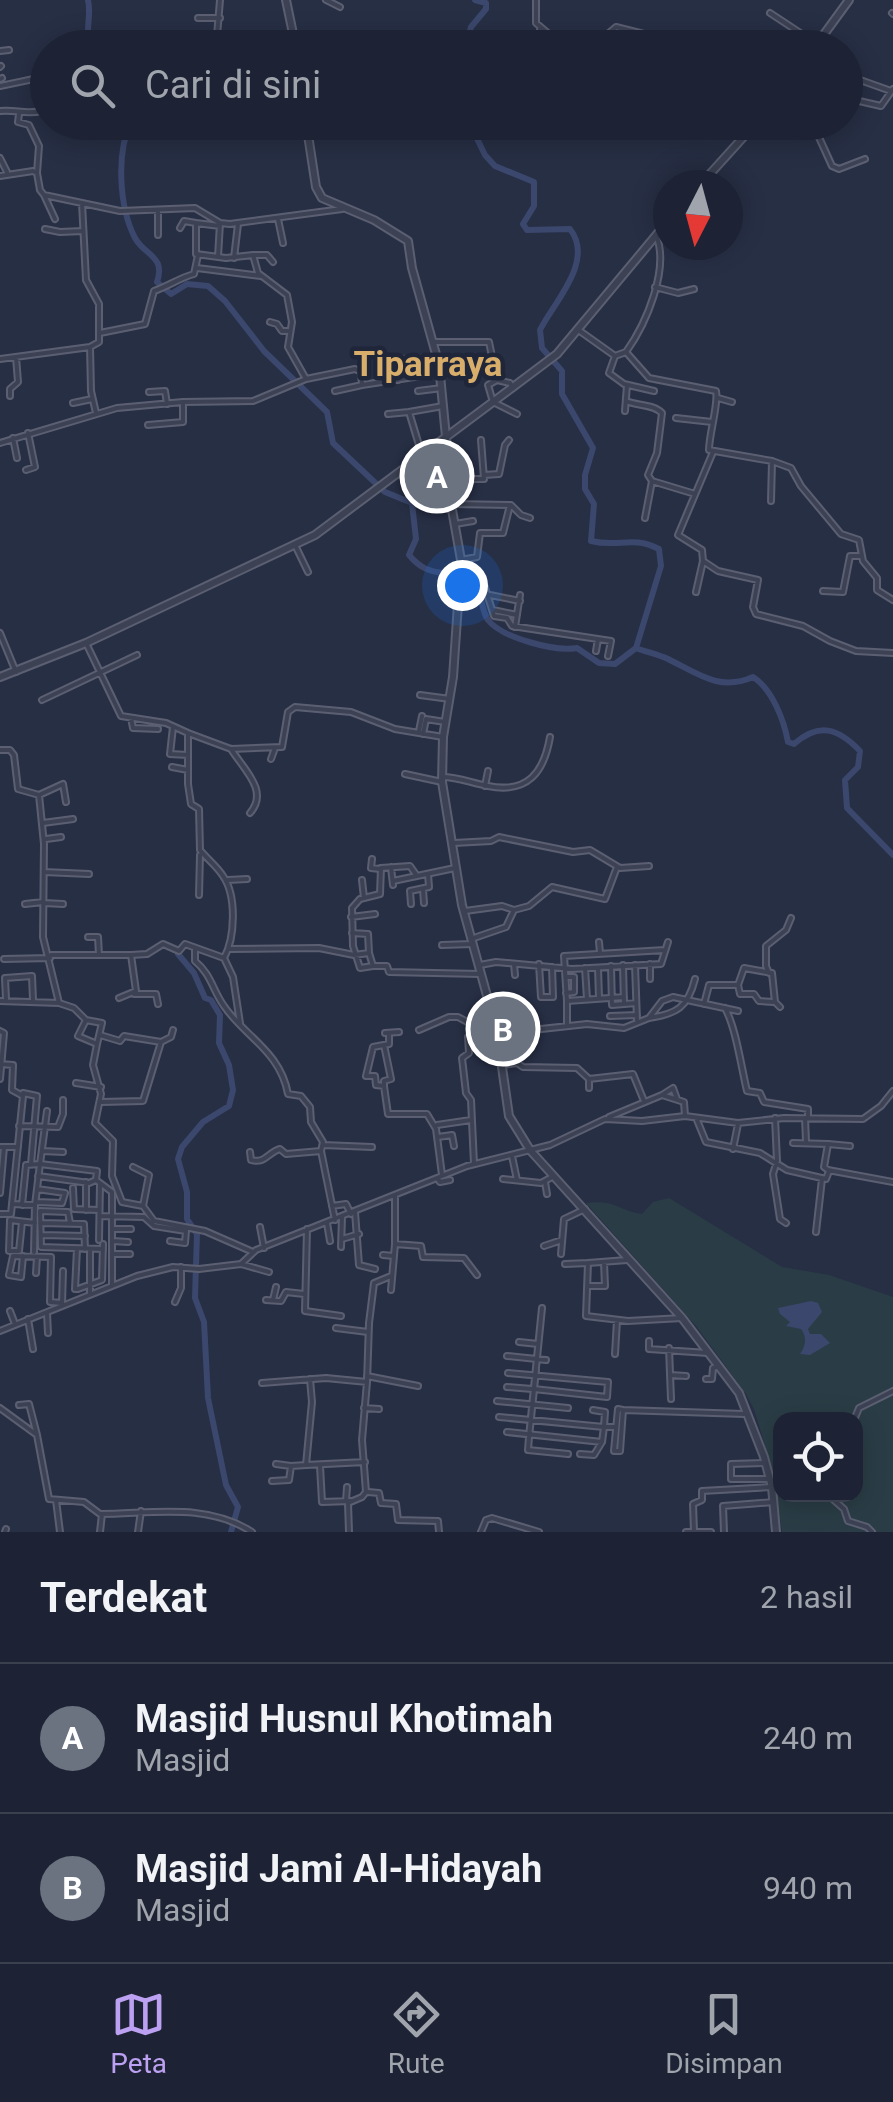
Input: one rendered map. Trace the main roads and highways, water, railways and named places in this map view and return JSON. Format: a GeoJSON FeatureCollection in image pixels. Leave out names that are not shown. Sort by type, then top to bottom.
{"type":"FeatureCollection","features":[{"type":"Feature","properties":{"kind":"water"},"geometry":{"type":"Polygon","coordinates":[[[818,1303],[822,1312],[808,1329],[810,1334],[821,1334],[830,1343],[810,1355],[800,1354],[805,1342],[803,1332],[786,1326],[790,1322],[778,1308],[818,1303]]]}},
{"type":"Feature","properties":{"kind":"waterway"},"geometry":{"type":"LineString","coordinates":[[88,0],[88,30]]}},
{"type":"Feature","properties":{"kind":"waterway"},"geometry":{"type":"LineString","coordinates":[[470,30],[486,9],[486,3],[475,0]]}},
{"type":"Feature","properties":{"kind":"waterway"},"geometry":{"type":"LineString","coordinates":[[125,140],[121,164],[126,211],[135,238],[157,261],[157,282],[171,294],[187,284],[208,286],[225,301],[264,351],[327,412],[333,443],[385,492],[412,503],[416,539],[409,555],[423,567],[472,584],[488,620],[505,633],[543,646],[577,648],[599,663],[615,664],[636,648],[661,566],[659,549],[633,542],[591,541],[594,504],[585,489],[585,475],[593,448],[562,394],[562,371],[542,348],[540,330],[570,281],[578,254],[576,241],[570,229],[527,230],[523,224],[534,206],[534,182],[495,166],[478,140]]}},
{"type":"Feature","properties":{"kind":"waterway"},"geometry":{"type":"LineString","coordinates":[[636,648],[719,682],[753,677],[776,706],[788,742],[794,744],[820,730],[836,733],[852,743],[860,751],[858,767],[845,780],[847,808],[893,855]]}},
{"type":"Feature","properties":{"kind":"waterway"},"geometry":{"type":"LineString","coordinates":[[178,954],[220,1015],[219,1043],[229,1065],[233,1090],[229,1106],[203,1122],[182,1147],[178,1159],[187,1192],[187,1219],[197,1234],[195,1298],[204,1322],[208,1398],[226,1485],[238,1507],[231,1532]]}},
{"type":"Feature","properties":{"kind":"place","name":"Masjid Husnul Khotimah"},"geometry":{"type":"Point","coordinates":[437,476]}},
{"type":"Feature","properties":{"kind":"place","name":"Masjid Jami Al-Hidayah"},"geometry":{"type":"Point","coordinates":[503,1029]}},
{"type":"Feature","properties":{"kind":"district","name":"Tiparraya"},"geometry":{"type":"Point","coordinates":[428,364]}}]}
